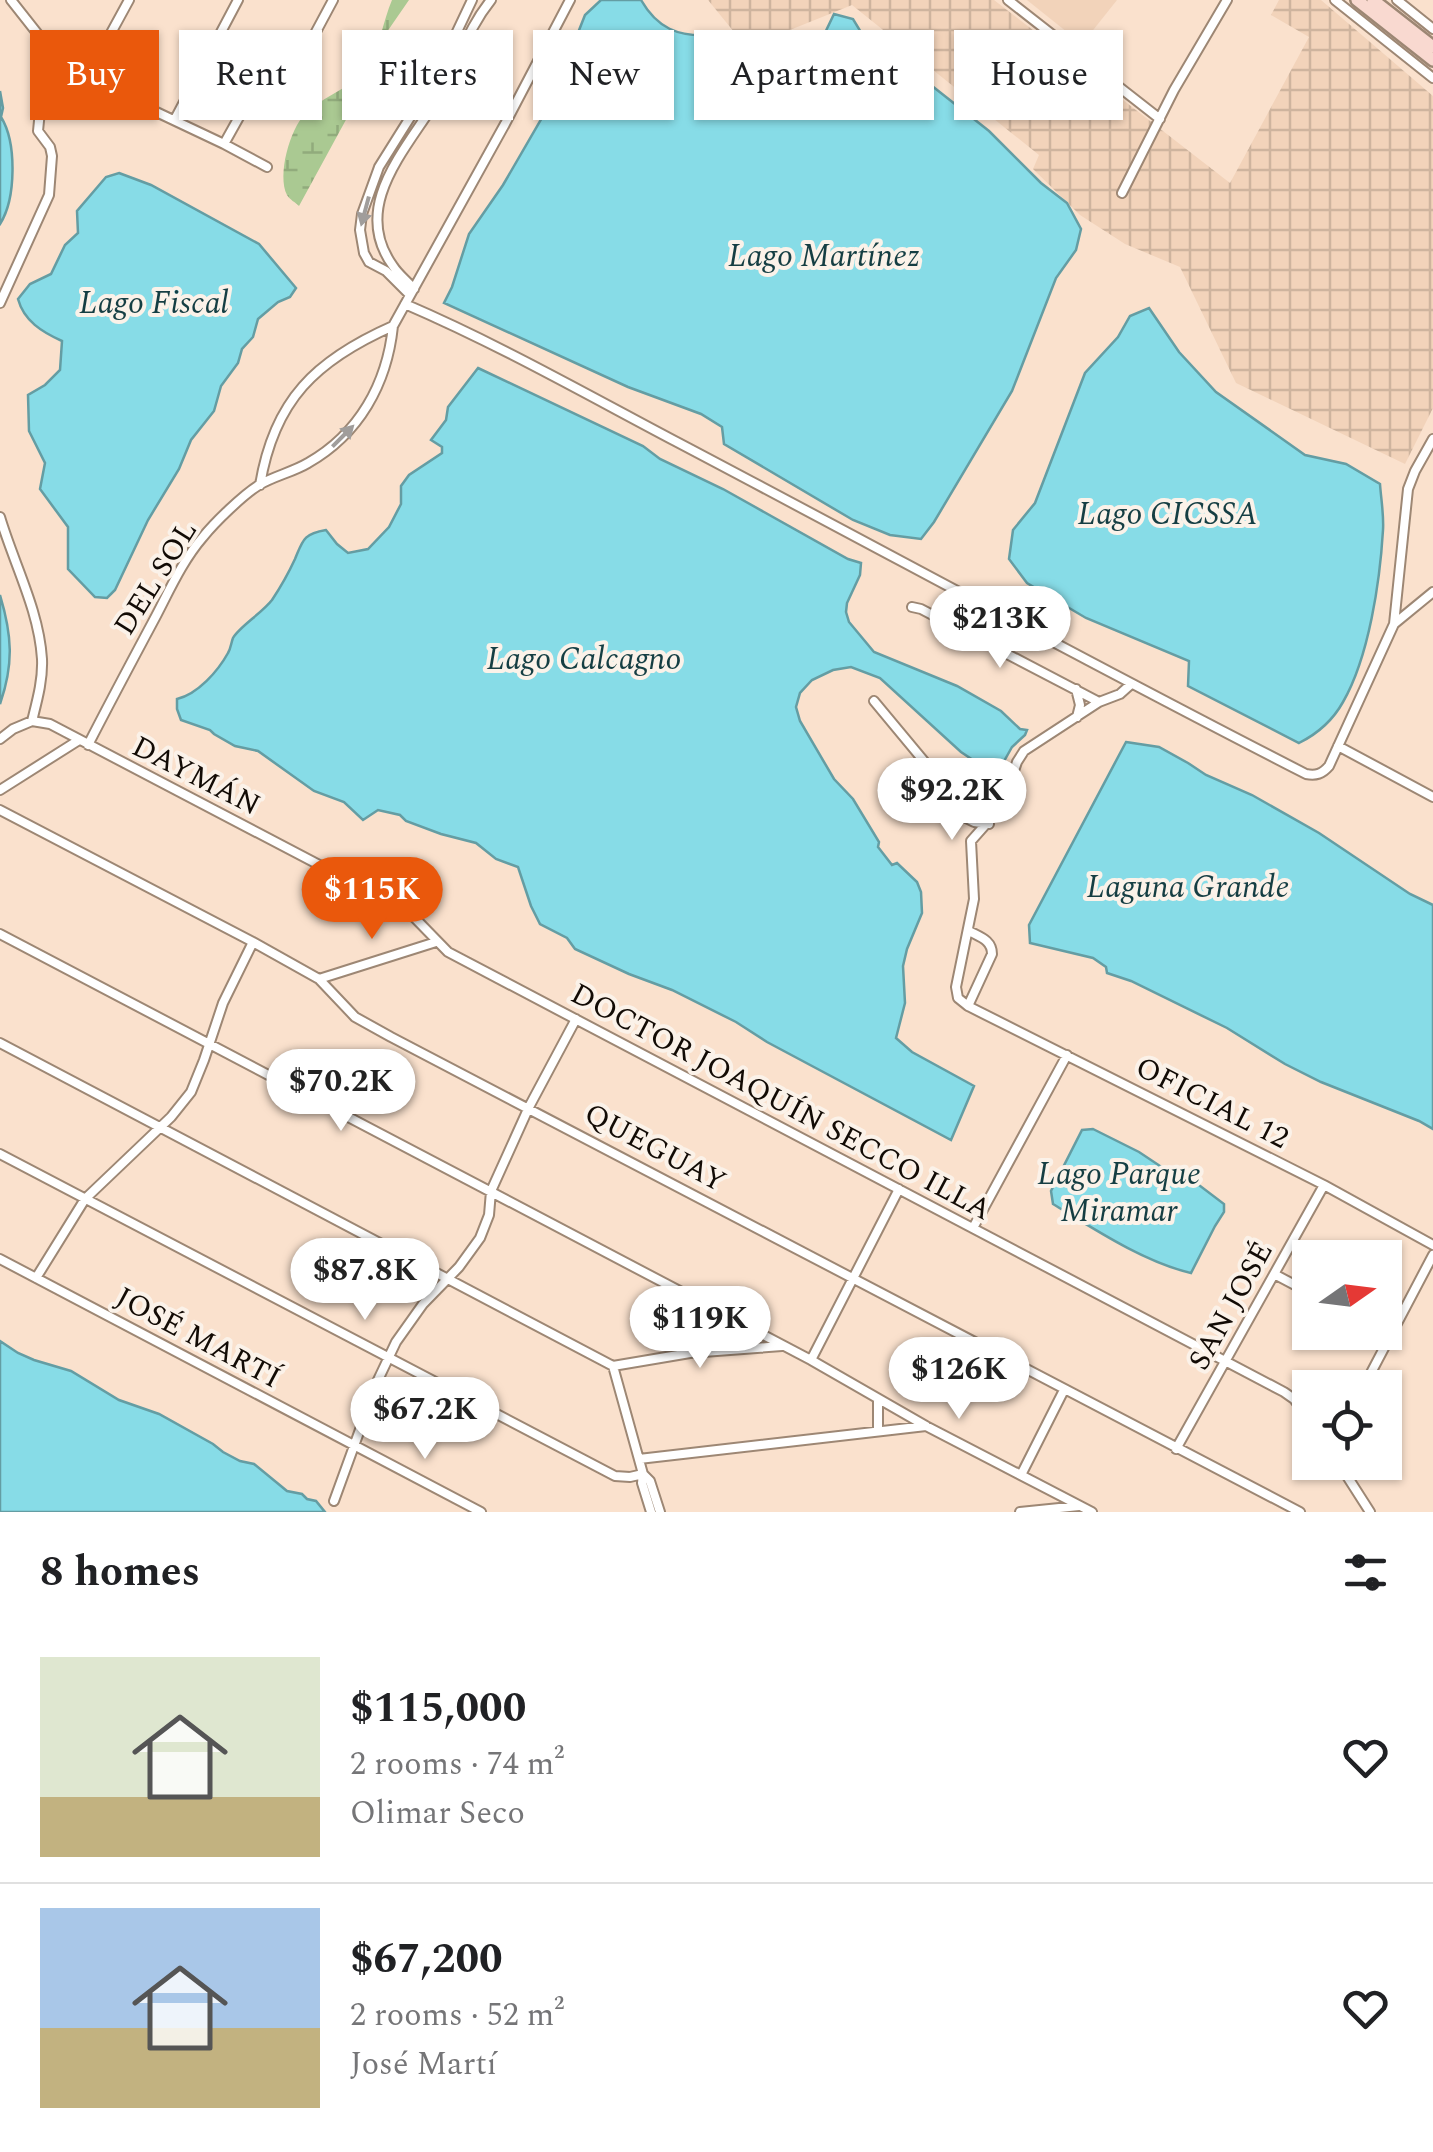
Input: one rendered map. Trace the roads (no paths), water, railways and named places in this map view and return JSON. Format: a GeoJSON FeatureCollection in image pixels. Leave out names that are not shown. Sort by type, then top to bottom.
{"type":"FeatureCollection","features":[{"type":"Feature","properties":{"kind":"main road"},"geometry":{"type":"LineString","coordinates":[[1358,0],[1433,60]]}},
{"type":"Feature","properties":{"kind":"main road"},"geometry":{"type":"LineString","coordinates":[[1374,0],[1433,47]]}},
{"type":"Feature","properties":{"kind":"street"},"geometry":{"type":"LineString","coordinates":[[113,30],[129,0]]}},
{"type":"Feature","properties":{"kind":"street"},"geometry":{"type":"LineString","coordinates":[[175,119],[238,0]]}},
{"type":"Feature","properties":{"kind":"street"},"geometry":{"type":"LineString","coordinates":[[224,144],[264,82],[310,43],[333,0]]}},
{"type":"Feature","properties":{"kind":"street"},"geometry":{"type":"LineString","coordinates":[[458,30],[472,0]]}},
{"type":"Feature","properties":{"kind":"street"},"geometry":{"type":"LineString","coordinates":[[470,30],[492,0]]}},
{"type":"Feature","properties":{"kind":"street","name":"DEL SOL"},"geometry":{"type":"LineString","coordinates":[[83,742],[186,560],[213,526],[260,485],[307,464],[336,445],[372,400],[384,375],[393,326],[570,0]]}},
{"type":"Feature","properties":{"kind":"street"},"geometry":{"type":"LineString","coordinates":[[1008,0],[1160,119]]}},
{"type":"Feature","properties":{"kind":"street"},"geometry":{"type":"LineString","coordinates":[[1122,193],[1174,90],[1228,0]]}},
{"type":"Feature","properties":{"kind":"street"},"geometry":{"type":"LineString","coordinates":[[1335,0],[1433,78]]}},
{"type":"Feature","properties":{"kind":"street"},"geometry":{"type":"LineString","coordinates":[[1396,0],[1433,29]]}},
{"type":"Feature","properties":{"kind":"street"},"geometry":{"type":"LineString","coordinates":[[16,2],[36,30]]}},
{"type":"Feature","properties":{"kind":"street"},"geometry":{"type":"LineString","coordinates":[[159,112],[267,168]]}},
{"type":"Feature","properties":{"kind":"street"},"geometry":{"type":"LineString","coordinates":[[0,303],[49,195],[52,156],[50,146],[38,131],[39,120]]}},
{"type":"Feature","properties":{"kind":"street"},"geometry":{"type":"LineString","coordinates":[[409,120],[379,168],[362,214],[361,242],[369,262],[412,292]]}},
{"type":"Feature","properties":{"kind":"street"},"geometry":{"type":"LineString","coordinates":[[412,292],[383,249],[376,216],[390,172],[423,120]]}},
{"type":"Feature","properties":{"kind":"street"},"geometry":{"type":"LineString","coordinates":[[379,168],[390,172]]}},
{"type":"Feature","properties":{"kind":"street"},"geometry":{"type":"LineString","coordinates":[[405,304],[535,366],[1130,685],[1306,774],[1321,773],[1329,766],[1394,624],[1408,489],[1433,439]]}},
{"type":"Feature","properties":{"kind":"street"},"geometry":{"type":"LineString","coordinates":[[260,485],[264,459],[280,416],[295,395],[340,353],[393,326]]}},
{"type":"Feature","properties":{"kind":"street"},"geometry":{"type":"LineString","coordinates":[[0,518],[32,611],[42,658],[32,721],[0,739]]}},
{"type":"Feature","properties":{"kind":"street"},"geometry":{"type":"LineString","coordinates":[[1394,624],[1433,592]]}},
{"type":"Feature","properties":{"kind":"street"},"geometry":{"type":"LineString","coordinates":[[912,607],[1099,702]]}},
{"type":"Feature","properties":{"kind":"street"},"geometry":{"type":"LineString","coordinates":[[971,841],[1002,806],[1016,762],[1024,751],[1130,685]]}},
{"type":"Feature","properties":{"kind":"street"},"geometry":{"type":"LineString","coordinates":[[1076,689],[1080,705],[1077,717]]}},
{"type":"Feature","properties":{"kind":"street"},"geometry":{"type":"LineString","coordinates":[[874,700],[966,818],[974,899],[956,987],[958,998],[968,1006],[992,954],[988,941],[968,931]]}},
{"type":"Feature","properties":{"kind":"street","name":"DAYMÁN"},"geometry":{"type":"LineString","coordinates":[[32,721],[50,724],[409,912],[436,942]]}},
{"type":"Feature","properties":{"kind":"street"},"geometry":{"type":"LineString","coordinates":[[0,790],[83,742]]}},
{"type":"Feature","properties":{"kind":"street"},"geometry":{"type":"LineString","coordinates":[[1338,746],[1433,797]]}},
{"type":"Feature","properties":{"kind":"street","name":"QUEGUAY"},"geometry":{"type":"LineString","coordinates":[[0,810],[319,978],[355,1016],[1300,1512]]}},
{"type":"Feature","properties":{"kind":"street"},"geometry":{"type":"LineString","coordinates":[[966,818],[988,824]]}},
{"type":"Feature","properties":{"kind":"street"},"geometry":{"type":"LineString","coordinates":[[0,934],[1092,1512]]}},
{"type":"Feature","properties":{"kind":"street"},"geometry":{"type":"LineString","coordinates":[[36,1278],[84,1199],[191,1092],[223,1004],[253,942]]}},
{"type":"Feature","properties":{"kind":"street"},"geometry":{"type":"LineString","coordinates":[[319,978],[436,942]]}},
{"type":"Feature","properties":{"kind":"street","name":"DOCTOR JOAQUÍN SECCO ILLA"},"geometry":{"type":"LineString","coordinates":[[436,942],[448,952],[1292,1398]]}},
{"type":"Feature","properties":{"kind":"street","name":"OFICIAL 12"},"geometry":{"type":"LineString","coordinates":[[968,1006],[1324,1185],[1433,1245]]}},
{"type":"Feature","properties":{"kind":"street"},"geometry":{"type":"LineString","coordinates":[[334,1501],[389,1356],[414,1316],[480,1238],[491,1192],[576,1019]]}},
{"type":"Feature","properties":{"kind":"street"},"geometry":{"type":"LineString","coordinates":[[0,1043],[613,1366],[690,1352],[782,1346]]}},
{"type":"Feature","properties":{"kind":"street"},"geometry":{"type":"LineString","coordinates":[[973,1228],[1067,1055]]}},
{"type":"Feature","properties":{"kind":"street"},"geometry":{"type":"LineString","coordinates":[[0,1154],[614,1476],[642,1474]]}},
{"type":"Feature","properties":{"kind":"street","name":"SAN JOSÉ"},"geometry":{"type":"LineString","coordinates":[[1176,1449],[1324,1185]]}},
{"type":"Feature","properties":{"kind":"street"},"geometry":{"type":"LineString","coordinates":[[811,1360],[899,1189]]}},
{"type":"Feature","properties":{"kind":"street"},"geometry":{"type":"LineString","coordinates":[[1402,1308],[1433,1255]]}},
{"type":"Feature","properties":{"kind":"street","name":"JOSÉ MARTÍ"},"geometry":{"type":"LineString","coordinates":[[0,1259],[481,1512]]}},
{"type":"Feature","properties":{"kind":"street"},"geometry":{"type":"LineString","coordinates":[[1274,1274],[1292,1284]]}},
{"type":"Feature","properties":{"kind":"street"},"geometry":{"type":"LineString","coordinates":[[759,1348],[763,1336]]}},
{"type":"Feature","properties":{"kind":"street"},"geometry":{"type":"LineString","coordinates":[[613,1366],[651,1512]]}},
{"type":"Feature","properties":{"kind":"street"},"geometry":{"type":"LineString","coordinates":[[1021,1474],[1064,1390]]}},
{"type":"Feature","properties":{"kind":"street"},"geometry":{"type":"LineString","coordinates":[[878,1399],[878,1431]]}},
{"type":"Feature","properties":{"kind":"street"},"geometry":{"type":"LineString","coordinates":[[638,1459],[926,1426]]}},
{"type":"Feature","properties":{"kind":"street"},"geometry":{"type":"LineString","coordinates":[[642,1474],[650,1481],[660,1512]]}},
{"type":"Feature","properties":{"kind":"street"},"geometry":{"type":"LineString","coordinates":[[1350,1480],[1370,1512]]}},
{"type":"Feature","properties":{"kind":"street"},"geometry":{"type":"LineString","coordinates":[[1020,1512],[1080,1506]]}},
{"type":"Feature","properties":{"kind":"water","name":"Lago Martínez"},"geometry":{"type":"Polygon","coordinates":[[[601,0],[641,0],[654,18],[674,30],[579,30],[585,15],[601,0]]]}},
{"type":"Feature","properties":{"kind":"water","name":"Lago Martínez"},"geometry":{"type":"Polygon","coordinates":[[[834,14],[853,19],[860,30],[826,30],[834,14]]]}},
{"type":"Feature","properties":{"kind":"water","name":"Lago Martínez"},"geometry":{"type":"Polygon","coordinates":[[[674,30],[694,34],[694,120],[934,120],[934,88],[954,103],[954,120],[975,120],[989,131],[1067,203],[1081,229],[1076,250],[1056,278],[1012,391],[921,539],[890,535],[853,520],[724,444],[722,427],[701,414],[628,387],[444,303],[469,234],[541,120],[674,120],[674,30]]]}},
{"type":"Feature","properties":{"kind":"water"},"geometry":{"type":"Polygon","coordinates":[[[0,91],[1,117],[12,156],[12,186],[0,224],[0,91]]]}},
{"type":"Feature","properties":{"kind":"water","name":"Lago Fiscal"},"geometry":{"type":"Polygon","coordinates":[[[119,173],[151,185],[259,244],[296,288],[290,297],[258,319],[253,337],[221,386],[214,411],[191,440],[115,590],[107,598],[95,597],[68,569],[68,527],[40,489],[45,463],[29,431],[28,395],[60,370],[62,341],[35,325],[18,299],[30,284],[51,274],[65,245],[78,233],[77,211],[106,177],[119,173]]]}},
{"type":"Feature","properties":{"kind":"water","name":"Lago CICSSA"},"geometry":{"type":"Polygon","coordinates":[[[1149,308],[1179,352],[1216,392],[1305,455],[1346,464],[1380,484],[1383,524],[1379,572],[1360,663],[1334,715],[1299,743],[1188,686],[1189,661],[1086,618],[1027,583],[1009,559],[1013,530],[1035,503],[1085,373],[1118,337],[1130,316],[1149,308]]]}},
{"type":"Feature","properties":{"kind":"water","name":"Lago Calcagno"},"geometry":{"type":"Polygon","coordinates":[[[478,368],[643,446],[660,459],[861,563],[846,612],[849,622],[874,652],[957,686],[1027,730],[1003,763],[976,762],[880,678],[851,667],[812,680],[800,693],[796,707],[800,721],[834,779],[853,799],[879,842],[878,847],[892,865],[897,863],[917,882],[921,892],[922,913],[903,966],[905,1003],[896,1038],[912,1052],[974,1086],[951,1140],[736,1022],[575,949],[567,938],[540,924],[518,867],[496,859],[476,843],[378,810],[363,820],[344,802],[314,791],[258,751],[235,746],[210,730],[181,720],[177,699],[200,687],[219,667],[236,634],[272,600],[305,539],[326,530],[348,553],[368,549],[389,527],[401,504],[401,486],[409,475],[442,453],[442,447],[431,440],[446,420],[448,407],[478,368]]]}},
{"type":"Feature","properties":{"kind":"water"},"geometry":{"type":"Polygon","coordinates":[[[0,595],[10,650],[0,704],[0,595]]]}},
{"type":"Feature","properties":{"kind":"water","name":"Laguna Grande"},"geometry":{"type":"Polygon","coordinates":[[[1126,742],[1159,747],[1206,775],[1252,795],[1433,905],[1433,1129],[1285,1064],[1227,1028],[1107,973],[1106,967],[1093,958],[1030,943],[1029,925],[1126,742]]]}},
{"type":"Feature","properties":{"kind":"water","name":"Lago Parque Miramar"},"geometry":{"type":"Polygon","coordinates":[[[1093,1129],[1195,1182],[1224,1204],[1224,1212],[1191,1273],[1137,1253],[1053,1204],[1051,1191],[1082,1130],[1093,1129]]]}},
{"type":"Feature","properties":{"kind":"water"},"geometry":{"type":"Polygon","coordinates":[[[0,1341],[34,1360],[71,1371],[119,1400],[159,1414],[240,1461],[254,1464],[287,1491],[316,1501],[325,1512],[0,1512],[0,1341]]]}}]}
